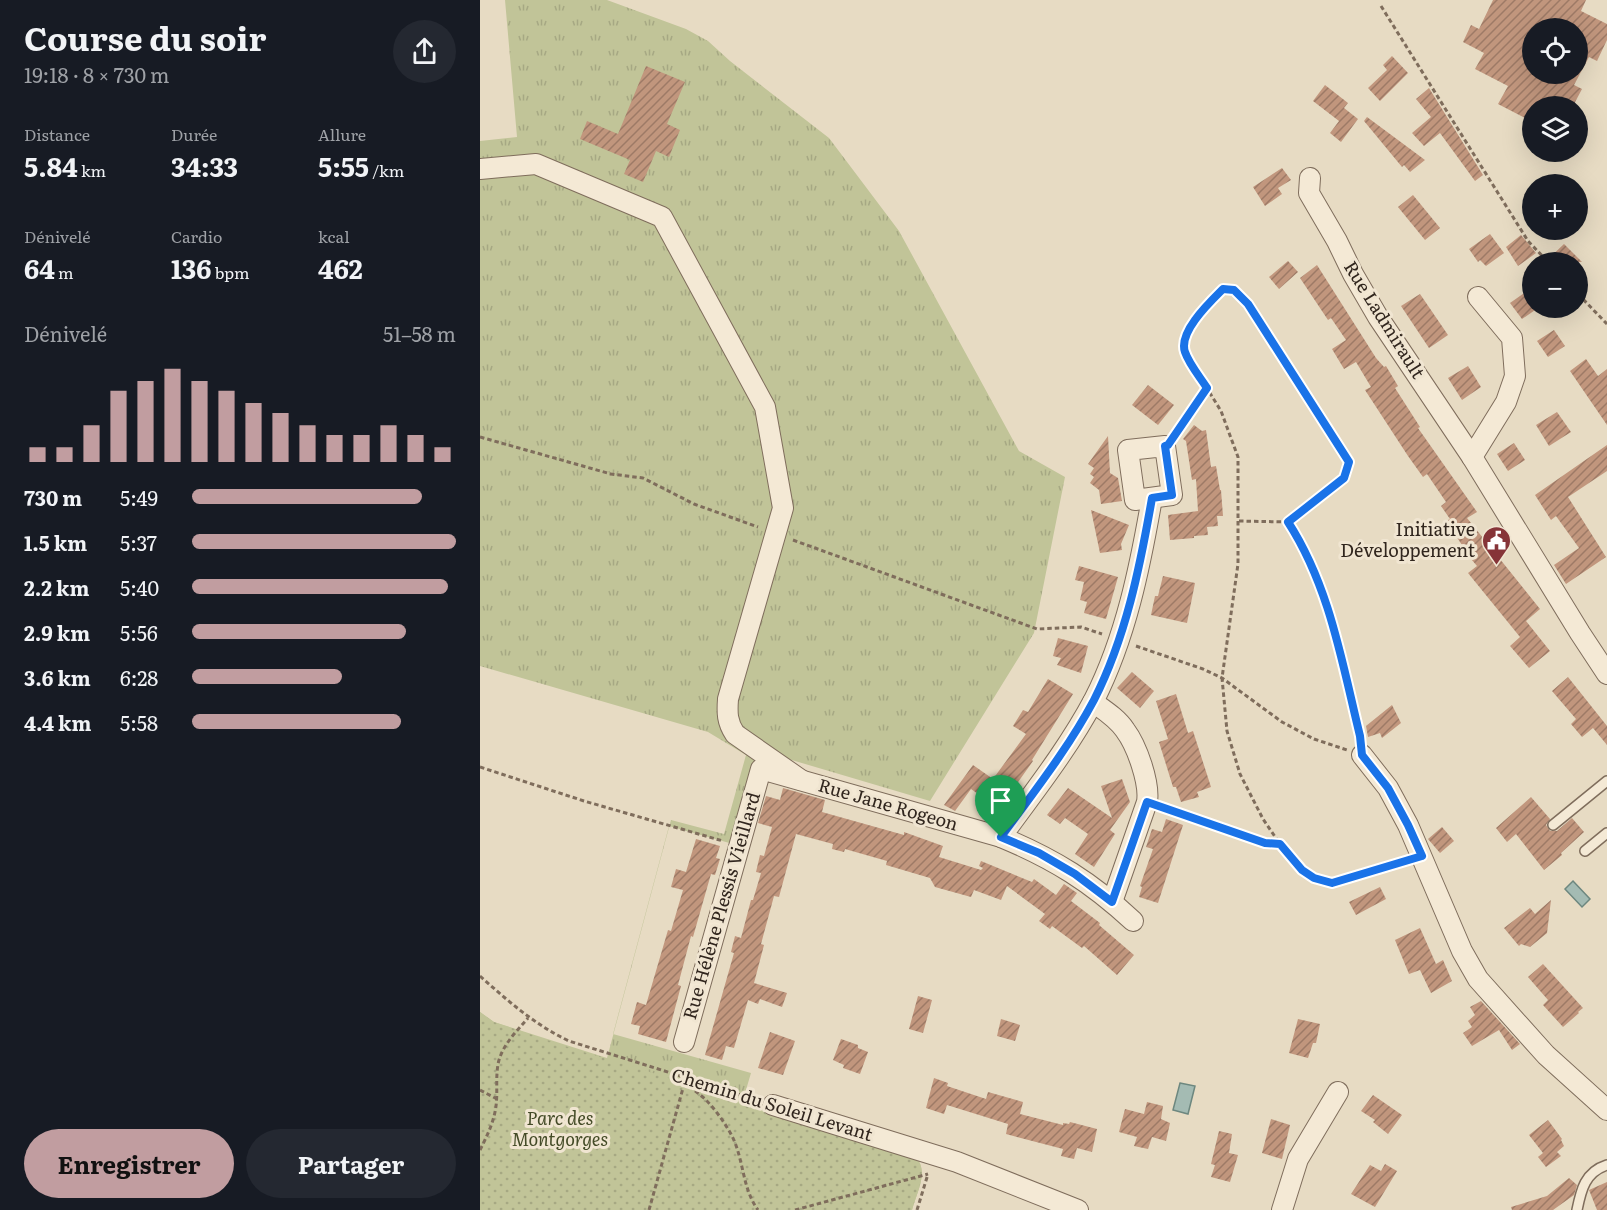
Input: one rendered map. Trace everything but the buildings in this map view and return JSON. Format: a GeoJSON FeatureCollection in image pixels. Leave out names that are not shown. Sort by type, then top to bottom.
{"type":"FeatureCollection","features":[{"type":"Feature","properties":{"kind":"street"},"geometry":{"type":"LineString","coordinates":[[480,169],[536,164],[662,217],[765,408],[783,508],[728,699],[727,714],[729,724],[735,734],[801,780]]}},
{"type":"Feature","properties":{"kind":"street","name":"Rue Ladmirault"},"geometry":{"type":"LineString","coordinates":[[1310,178],[1310,193],[1378,317],[1472,457],[1607,674]]}},
{"type":"Feature","properties":{"kind":"street"},"geometry":{"type":"LineString","coordinates":[[1472,457],[1506,402],[1515,376],[1512,338],[1478,297]]}},
{"type":"Feature","properties":{"kind":"street"},"geometry":{"type":"LineString","coordinates":[[1165,446],[1172,495],[1152,498],[1135,500],[1128,450],[1165,446]]}},
{"type":"Feature","properties":{"kind":"street"},"geometry":{"type":"LineString","coordinates":[[1001,837],[1063,750],[1093,702],[1119,640],[1133,597],[1152,498]]}},
{"type":"Feature","properties":{"kind":"street"},"geometry":{"type":"LineString","coordinates":[[1093,702],[1117,720],[1133,742],[1148,793],[1147,802],[1112,902]]}},
{"type":"Feature","properties":{"kind":"street"},"geometry":{"type":"LineString","coordinates":[[1362,755],[1388,788],[1408,825],[1462,951],[1478,979],[1546,1055],[1607,1110]]}},
{"type":"Feature","properties":{"kind":"street","name":"Rue Jane Rogeon"},"geometry":{"type":"LineString","coordinates":[[761,769],[1001,837],[1039,853],[1075,874],[1133,921]]}},
{"type":"Feature","properties":{"kind":"street","name":"Rue Hélène Plessis Vieillard"},"geometry":{"type":"LineString","coordinates":[[684,1042],[761,769]]}},
{"type":"Feature","properties":{"kind":"street"},"geometry":{"type":"LineString","coordinates":[[1282,1210],[1298,1159],[1338,1092]]}},
{"type":"Feature","properties":{"kind":"street","name":"Chemin du Soleil Levant"},"geometry":{"type":"LineString","coordinates":[[773,1105],[931,1165],[997,1178],[1078,1210]]}},
{"type":"Feature","properties":{"kind":"lane"},"geometry":{"type":"LineString","coordinates":[[1553,825],[1607,781]]}},
{"type":"Feature","properties":{"kind":"lane"},"geometry":{"type":"LineString","coordinates":[[1585,851],[1607,833]]}},
{"type":"Feature","properties":{"kind":"lane"},"geometry":{"type":"LineString","coordinates":[[1577,1210],[1583,1185],[1590,1175],[1607,1165]]}},
{"type":"Feature","properties":{"kind":"path"},"geometry":{"type":"LineString","coordinates":[[1382,6],[1528,241],[1538,252]]}},
{"type":"Feature","properties":{"kind":"path"},"geometry":{"type":"LineString","coordinates":[[1239,522],[1288,522],[1344,478],[1349,462],[1248,304],[1234,290],[1223,289],[1207,305],[1184,337],[1184,351],[1221,411],[1238,457],[1238,564],[1222,678],[1227,731],[1240,774],[1263,819],[1280,844],[1302,870],[1314,878],[1332,883],[1422,856]]}},
{"type":"Feature","properties":{"kind":"path"},"geometry":{"type":"LineString","coordinates":[[1588,304],[1607,324]]}},
{"type":"Feature","properties":{"kind":"path"},"geometry":{"type":"LineString","coordinates":[[1165,446],[1168,445],[1207,388]]}},
{"type":"Feature","properties":{"kind":"path"},"geometry":{"type":"LineString","coordinates":[[1037,629],[1081,627],[1203,669],[1222,678],[1282,722],[1314,739],[1362,755],[1358,726],[1323,589],[1312,564],[1288,522]]}},
{"type":"Feature","properties":{"kind":"path"},"geometry":{"type":"LineString","coordinates":[[480,767],[584,801],[740,846]]}},
{"type":"Feature","properties":{"kind":"path"},"geometry":{"type":"LineString","coordinates":[[1147,802],[1265,843],[1280,844]]}},
{"type":"Feature","properties":{"kind":"path","name":"Chemin du Soleil Levant"},"geometry":{"type":"LineString","coordinates":[[480,976],[528,1018],[569,1041],[773,1105]]}},
{"type":"Feature","properties":{"kind":"path"},"geometry":{"type":"LineString","coordinates":[[480,1150],[493,1119],[497,1099],[496,1073],[499,1060],[511,1038],[528,1018]]}},
{"type":"Feature","properties":{"kind":"path"},"geometry":{"type":"LineString","coordinates":[[649,1210],[686,1079]]}},
{"type":"Feature","properties":{"kind":"path"},"geometry":{"type":"LineString","coordinates":[[686,1079],[690,1087],[705,1099],[733,1137],[747,1187],[758,1210]]}},
{"type":"Feature","properties":{"kind":"path"},"geometry":{"type":"LineString","coordinates":[[480,1090],[497,1099]]}},
{"type":"Feature","properties":{"kind":"path"},"geometry":{"type":"LineString","coordinates":[[795,1210],[931,1165]]}},
{"type":"Feature","properties":{"kind":"path"},"geometry":{"type":"LineString","coordinates":[[917,1210],[931,1165]]}},
{"type":"Feature","properties":{"kind":"green space"},"geometry":{"type":"Polygon","coordinates":[[[505,0],[607,0],[686,29],[708,41],[730,61],[829,138],[899,231],[1019,451],[1065,477],[1034,633],[930,801],[758,750],[733,844],[669,826],[671,820],[724,834],[746,755],[708,732],[480,666],[480,141],[517,137],[505,0]]]}},
{"type":"Feature","properties":{"kind":"green space","name":"Parc des Montgorges"},"geometry":{"type":"Polygon","coordinates":[[[480,1012],[494,1022],[607,1058],[613,1034],[751,1073],[743,1100],[915,1157],[919,1162],[922,1175],[912,1210],[480,1210],[480,1012]]]}},
{"type":"Feature","properties":{"kind":"green space","name":"Parc des Montgorges"},"geometry":{"type":"Polygon","coordinates":[[[480,1012],[494,1022],[577,1050],[742,1100],[915,1157],[919,1162],[922,1175],[912,1210],[480,1210],[480,1012]]]}},
{"type":"Feature","properties":{"kind":"water"},"geometry":{"type":"Polygon","coordinates":[[[1573,881],[1590,899],[1582,907],[1565,889],[1573,881]]]}},
{"type":"Feature","properties":{"kind":"water"},"geometry":{"type":"Polygon","coordinates":[[[1180,1083],[1195,1086],[1188,1114],[1173,1110],[1180,1083]]]}},
{"type":"Feature","properties":{"kind":"place","name":"Initiative Développement"},"geometry":{"type":"Point","coordinates":[1496,566]}},
{"type":"Feature","properties":{"kind":"route"},"geometry":{"type":"LineString","coordinates":[[1223,289],[1234,290],[1248,304],[1349,462],[1344,478],[1288,522],[1297,535],[1323,589],[1360,736],[1362,755],[1388,788],[1422,856],[1332,883],[1314,878],[1302,870],[1280,844],[1265,843],[1147,802],[1112,902],[1075,874],[1039,853],[1001,837],[1063,750],[1093,702],[1105,675],[1133,597],[1152,498],[1172,495],[1165,446],[1168,445],[1207,388],[1184,351],[1184,337],[1207,305],[1223,289]]}}]}
